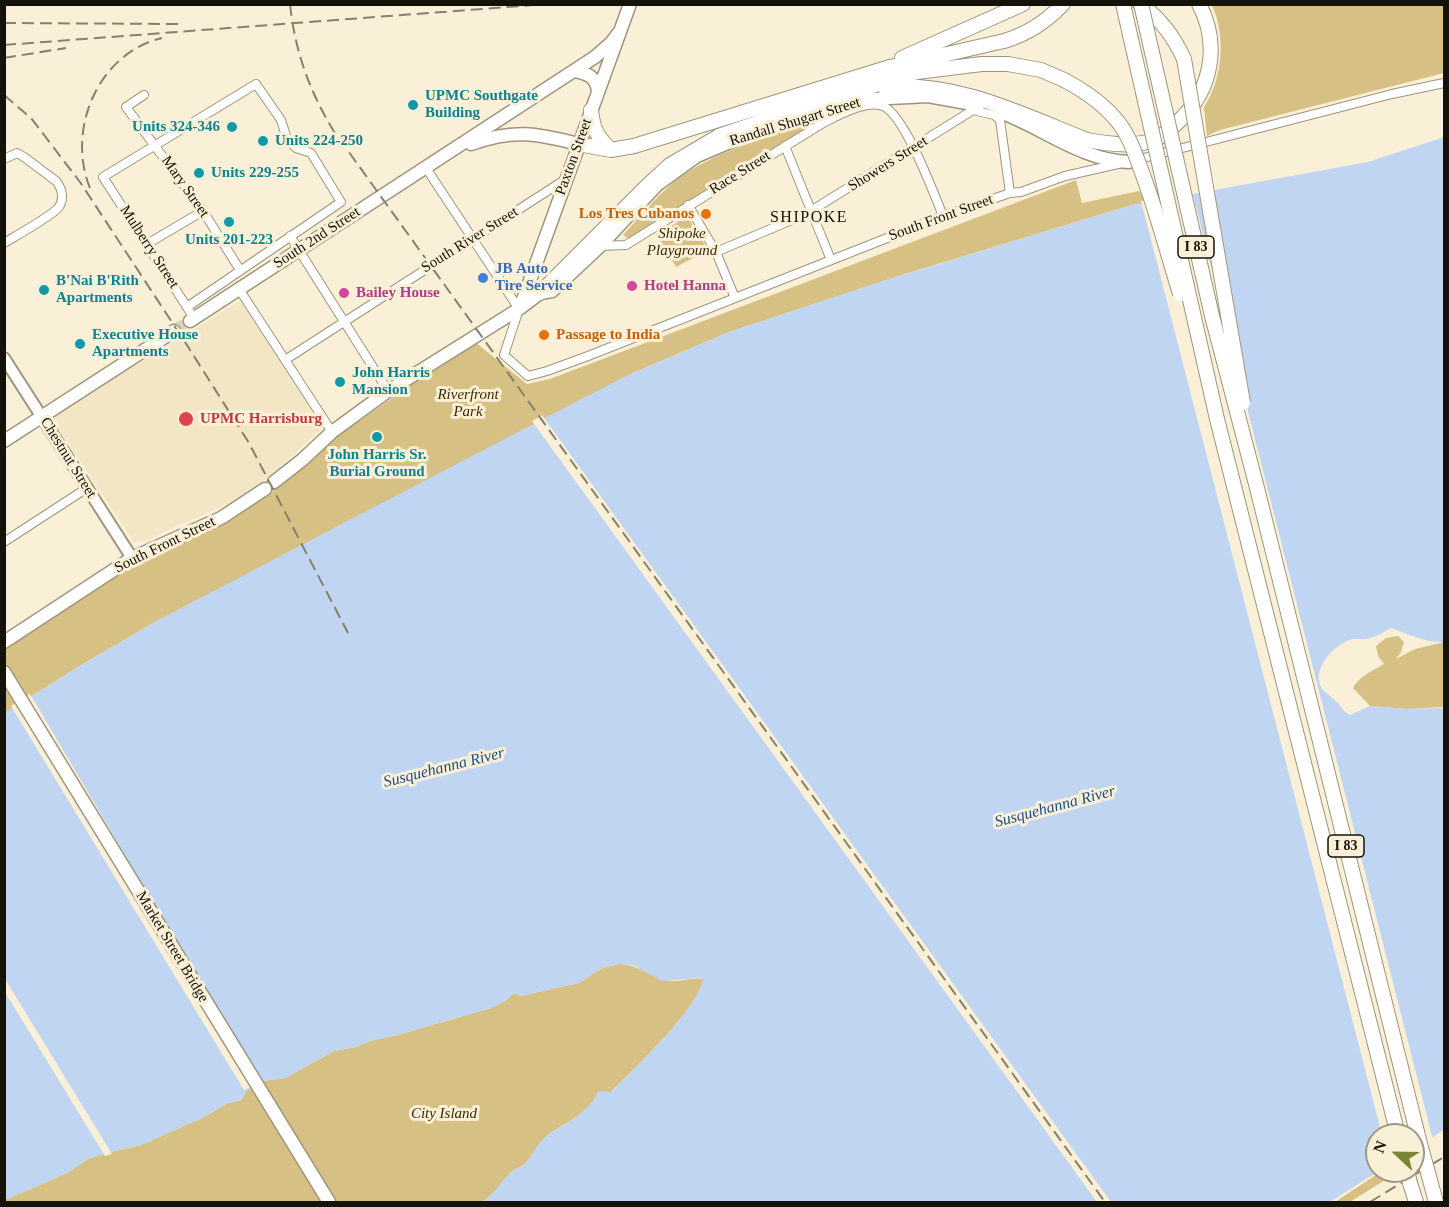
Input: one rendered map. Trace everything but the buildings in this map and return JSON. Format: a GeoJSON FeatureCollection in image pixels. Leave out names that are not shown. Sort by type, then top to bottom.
{"type":"FeatureCollection","features":[{"type":"Feature","properties":{"kind":"highway"},"geometry":{"type":"LineString","coordinates":[[846,80],[1023,4]]}},
{"type":"Feature","properties":{"kind":"highway","name":"I 83"},"geometry":{"type":"LineString","coordinates":[[1123,4],[1217,419],[1395,1123]]}},
{"type":"Feature","properties":{"kind":"highway"},"geometry":{"type":"LineString","coordinates":[[1140,4],[1167,29],[1177,42],[1184,59],[1257,488]]}},
{"type":"Feature","properties":{"kind":"highway","name":"I 83"},"geometry":{"type":"LineString","coordinates":[[1140,4],[1209,304],[1436,1203]]}},
{"type":"Feature","properties":{"kind":"highway"},"geometry":{"type":"LineString","coordinates":[[864,89],[921,87],[973,96],[1087,140],[1106,144],[1137,144],[1156,139],[1188,112],[1202,93],[1209,71],[1212,49],[1208,26],[1199,4]]}},
{"type":"Feature","properties":{"kind":"highway"},"geometry":{"type":"LineString","coordinates":[[578,144],[612,150],[652,142],[890,67],[1022,36],[1051,17],[1063,5]]}},
{"type":"Feature","properties":{"kind":"highway"},"geometry":{"type":"LineString","coordinates":[[540,293],[670,165],[719,136],[917,72],[982,64],[1026,67],[1041,70],[1083,90],[1105,107],[1120,125],[1135,153],[1150,195],[1217,419]]}},
{"type":"Feature","properties":{"kind":"highway"},"geometry":{"type":"LineString","coordinates":[[591,110],[593,128],[600,140],[612,150]]}},
{"type":"Feature","properties":{"kind":"highway"},"geometry":{"type":"LineString","coordinates":[[1409,1183],[1414,1203]]}},
{"type":"Feature","properties":{"kind":"main road","name":"Paxton Street"},"geometry":{"type":"LineString","coordinates":[[519,309],[628,9]]}},
{"type":"Feature","properties":{"kind":"main road","name":"South 2nd Street"},"geometry":{"type":"LineString","coordinates":[[192,320],[574,71],[605,49],[620,32]]}},
{"type":"Feature","properties":{"kind":"main road"},"geometry":{"type":"LineString","coordinates":[[574,71],[593,78],[598,92]]}},
{"type":"Feature","properties":{"kind":"main road","name":"Randall Shugart Street"},"geometry":{"type":"LineString","coordinates":[[540,293],[552,291],[600,246],[657,185],[697,156],[744,136],[846,104],[871,99],[928,96],[966,102],[1003,113],[1094,156],[1113,162],[1129,162]]}},
{"type":"Feature","properties":{"kind":"main road","name":"South 2nd Street"},"geometry":{"type":"LineString","coordinates":[[445,156],[469,145],[506,134],[534,134],[578,144]]}},
{"type":"Feature","properties":{"kind":"main road","name":"South Front Street"},"geometry":{"type":"LineString","coordinates":[[4,642],[132,558],[221,518],[270,485],[332,432],[388,391],[519,309],[540,293]]}},
{"type":"Feature","properties":{"kind":"main road"},"geometry":{"type":"LineString","coordinates":[[4,441],[174,331]]}},
{"type":"Feature","properties":{"kind":"main road","name":"Chestnut Street"},"geometry":{"type":"LineString","coordinates":[[4,358],[132,558]]}},
{"type":"Feature","properties":{"kind":"main road","name":"Market Street Bridge"},"geometry":{"type":"LineString","coordinates":[[4,672],[329,1203]]}},
{"type":"Feature","properties":{"kind":"street","name":"South Front Street"},"geometry":{"type":"LineString","coordinates":[[519,309],[504,355],[528,376],[588,356],[943,216],[1010,193],[1022,192],[1065,177],[1444,82]]}},
{"type":"Feature","properties":{"kind":"street"},"geometry":{"type":"LineString","coordinates":[[156,145],[256,84],[281,120],[288,139],[296,148],[310,153],[340,202],[187,307]]}},
{"type":"Feature","properties":{"kind":"street","name":"Mary Street"},"geometry":{"type":"LineString","coordinates":[[144,95],[126,107],[203,211],[240,270]]}},
{"type":"Feature","properties":{"kind":"street","name":"Race Street"},"geometry":{"type":"LineString","coordinates":[[600,246],[627,244],[823,123],[846,112],[872,105],[884,106],[896,116],[914,147]]}},
{"type":"Feature","properties":{"kind":"street","name":"Showers Street"},"geometry":{"type":"LineString","coordinates":[[716,252],[806,214],[973,110],[994,115],[1000,120],[1010,193]]}},
{"type":"Feature","properties":{"kind":"street","name":"Mulberry Street"},"geometry":{"type":"LineString","coordinates":[[156,145],[103,177],[187,307],[192,320]]}},
{"type":"Feature","properties":{"kind":"street"},"geometry":{"type":"LineString","coordinates":[[785,146],[831,260]]}},
{"type":"Feature","properties":{"kind":"street"},"geometry":{"type":"LineString","coordinates":[[914,147],[943,216]]}},
{"type":"Feature","properties":{"kind":"street"},"geometry":{"type":"LineString","coordinates":[[4,159],[17,153],[24,156],[60,185],[62,200],[55,211],[4,243]]}},
{"type":"Feature","properties":{"kind":"street"},"geometry":{"type":"LineString","coordinates":[[426,168],[519,309]]}},
{"type":"Feature","properties":{"kind":"street","name":"South River Street"},"geometry":{"type":"LineString","coordinates":[[285,360],[566,179]]}},
{"type":"Feature","properties":{"kind":"street"},"geometry":{"type":"LineString","coordinates":[[688,206],[716,252],[735,298]]}},
{"type":"Feature","properties":{"kind":"street"},"geometry":{"type":"LineString","coordinates":[[147,244],[203,211]]}},
{"type":"Feature","properties":{"kind":"street"},"geometry":{"type":"LineString","coordinates":[[290,236],[388,391]]}},
{"type":"Feature","properties":{"kind":"street"},"geometry":{"type":"LineString","coordinates":[[239,289],[332,432]]}},
{"type":"Feature","properties":{"kind":"street"},"geometry":{"type":"LineString","coordinates":[[4,542],[87,488]]}},
{"type":"Feature","properties":{"kind":"shaded area","name":"UPMC Harrisburg"},"geometry":{"type":"Polygon","coordinates":[[[240,301],[324,427],[260,484],[229,503],[144,541],[134,542],[51,417],[240,301]]]}},
{"type":"Feature","properties":{"kind":"green space"},"geometry":{"type":"Polygon","coordinates":[[[1212,5],[1444,5],[1444,73],[1220,130],[1207,136],[1204,107],[1219,70],[1221,43],[1212,5]]]}},
{"type":"Feature","properties":{"kind":"green space"},"geometry":{"type":"Polygon","coordinates":[[[825,116],[828,119],[779,146],[629,239],[623,235],[667,188],[691,170],[727,152],[825,116]]]}},
{"type":"Feature","properties":{"kind":"green space","name":"Riverfront Park"},"geometry":{"type":"Polygon","coordinates":[[[1076,180],[1082,203],[1139,191],[1149,202],[1132,205],[905,274],[729,332],[633,373],[153,623],[5,713],[5,649],[136,564],[219,525],[263,498],[288,480],[335,438],[475,342],[527,384],[550,379],[1076,180]]]}},
{"type":"Feature","properties":{"kind":"green space","name":"Shipoke Playground"},"geometry":{"type":"Polygon","coordinates":[[[687,216],[708,250],[676,267],[657,235],[687,216]]]}},
{"type":"Feature","properties":{"kind":"green space"},"geometry":{"type":"Polygon","coordinates":[[[1398,636],[1404,642],[1396,659],[1415,649],[1444,642],[1444,707],[1407,709],[1370,706],[1353,688],[1362,677],[1384,664],[1378,656],[1376,646],[1386,638],[1398,636]]]}},
{"type":"Feature","properties":{"kind":"green space","name":"City Island"},"geometry":{"type":"Polygon","coordinates":[[[619,964],[667,980],[703,979],[691,1005],[679,1021],[634,1069],[611,1092],[598,1092],[584,1112],[549,1134],[523,1165],[510,1173],[493,1193],[481,1202],[5,1202],[5,1200],[67,1173],[88,1159],[141,1145],[202,1118],[228,1103],[241,1100],[246,1091],[262,1081],[285,1078],[334,1051],[356,1047],[370,1041],[491,1008],[514,993],[520,996],[579,983],[602,968],[619,964]]]}},
{"type":"Feature","properties":{"kind":"green space"},"geometry":{"type":"Polygon","coordinates":[[[1365,1182],[1380,1183],[1350,1202],[1335,1202],[1365,1182]]]}},
{"type":"Feature","properties":{"kind":"water","name":"Susquehanna River"},"geometry":{"type":"Polygon","coordinates":[[[1444,137],[1444,642],[1424,640],[1391,628],[1367,639],[1350,640],[1341,644],[1330,653],[1322,665],[1319,678],[1323,690],[1350,715],[1370,706],[1407,709],[1441,708],[1444,711],[1444,1130],[1425,1142],[1425,1123],[1365,1123],[1365,1180],[1330,1202],[481,1202],[493,1193],[510,1173],[527,1161],[549,1134],[584,1111],[598,1091],[611,1092],[634,1070],[679,1021],[691,1005],[703,979],[662,981],[633,965],[619,964],[602,968],[579,983],[520,996],[514,993],[491,1008],[370,1041],[356,1047],[334,1051],[285,1078],[262,1081],[246,1091],[241,1100],[228,1103],[202,1118],[141,1145],[88,1159],[67,1173],[5,1200],[5,713],[153,623],[622,378],[729,332],[880,282],[1132,205],[1368,162],[1444,137]]]}},
{"type":"Feature","properties":{"kind":"pier"},"geometry":{"type":"Polygon","coordinates":[[[1192,191],[1433,1140],[1425,1145],[1425,1123],[1379,1123],[1141,201],[1192,191]]]}},
{"type":"Feature","properties":{"kind":"pier"},"geometry":{"type":"Polygon","coordinates":[[[542,415],[1111,1202],[1097,1202],[532,421],[542,415]]]}},
{"type":"Feature","properties":{"kind":"pier"},"geometry":{"type":"Polygon","coordinates":[[[30,694],[171,933],[262,1081],[244,1090],[11,706],[30,694]]]}},
{"type":"Feature","properties":{"kind":"pier"},"geometry":{"type":"Polygon","coordinates":[[[5,979],[112,1154],[105,1156],[5,992],[5,979]]]}},
{"type":"Feature","properties":{"kind":"tunnel"},"geometry":{"type":"LineString","coordinates":[[174,331],[190,321]]}},
{"type":"Feature","properties":{"kind":"railway"},"geometry":{"type":"LineString","coordinates":[[290,4],[295,38],[304,70],[333,130],[1105,1202]]}},
{"type":"Feature","properties":{"kind":"railway"},"geometry":{"type":"LineString","coordinates":[[4,45],[548,4]]}},
{"type":"Feature","properties":{"kind":"railway"},"geometry":{"type":"LineString","coordinates":[[4,23],[179,24]]}},
{"type":"Feature","properties":{"kind":"railway"},"geometry":{"type":"LineString","coordinates":[[90,188],[84,166],[82,142],[85,119],[93,97],[105,77],[120,60],[140,46],[162,38]]}},
{"type":"Feature","properties":{"kind":"railway"},"geometry":{"type":"LineString","coordinates":[[4,58],[66,48]]}},
{"type":"Feature","properties":{"kind":"railway"},"geometry":{"type":"LineString","coordinates":[[4,95],[31,118],[80,182],[185,342],[249,443],[348,633]]}},
{"type":"Feature","properties":{"kind":"railway"},"geometry":{"type":"LineString","coordinates":[[1370,1202],[1444,1157]]}},
{"type":"Feature","properties":{"kind":"place","name":"UPMC Southgate Building"},"geometry":{"type":"Point","coordinates":[413,105]}},
{"type":"Feature","properties":{"kind":"place","name":"Units 324-346"},"geometry":{"type":"Point","coordinates":[232,127]}},
{"type":"Feature","properties":{"kind":"place","name":"Units 224-250"},"geometry":{"type":"Point","coordinates":[263,141]}},
{"type":"Feature","properties":{"kind":"place","name":"Units 229-255"},"geometry":{"type":"Point","coordinates":[199,173]}},
{"type":"Feature","properties":{"kind":"place","name":"Los Tres Cubanos"},"geometry":{"type":"Point","coordinates":[706,214]}},
{"type":"Feature","properties":{"kind":"place","name":"Units 201-223"},"geometry":{"type":"Point","coordinates":[229,222]}},
{"type":"Feature","properties":{"kind":"place","name":"JB Auto Tire Service"},"geometry":{"type":"Point","coordinates":[483,278]}},
{"type":"Feature","properties":{"kind":"place","name":"Hotel Hanna"},"geometry":{"type":"Point","coordinates":[632,286]}},
{"type":"Feature","properties":{"kind":"place","name":"B'Nai B'Rith Apartments"},"geometry":{"type":"Point","coordinates":[44,290]}},
{"type":"Feature","properties":{"kind":"place","name":"Bailey House"},"geometry":{"type":"Point","coordinates":[344,293]}},
{"type":"Feature","properties":{"kind":"place","name":"Passage to India"},"geometry":{"type":"Point","coordinates":[544,335]}},
{"type":"Feature","properties":{"kind":"place","name":"Executive House Apartments"},"geometry":{"type":"Point","coordinates":[80,344]}},
{"type":"Feature","properties":{"kind":"place","name":"John Harris Mansion"},"geometry":{"type":"Point","coordinates":[340,382]}},
{"type":"Feature","properties":{"kind":"place","name":"UPMC Harrisburg"},"geometry":{"type":"Point","coordinates":[186,419]}},
{"type":"Feature","properties":{"kind":"place","name":"John Harris Sr. Burial Ground"},"geometry":{"type":"Point","coordinates":[377,437]}},
{"type":"Feature","properties":{"kind":"district","name":"SHIPOKE"},"geometry":{"type":"Point","coordinates":[809,218]}}]}
